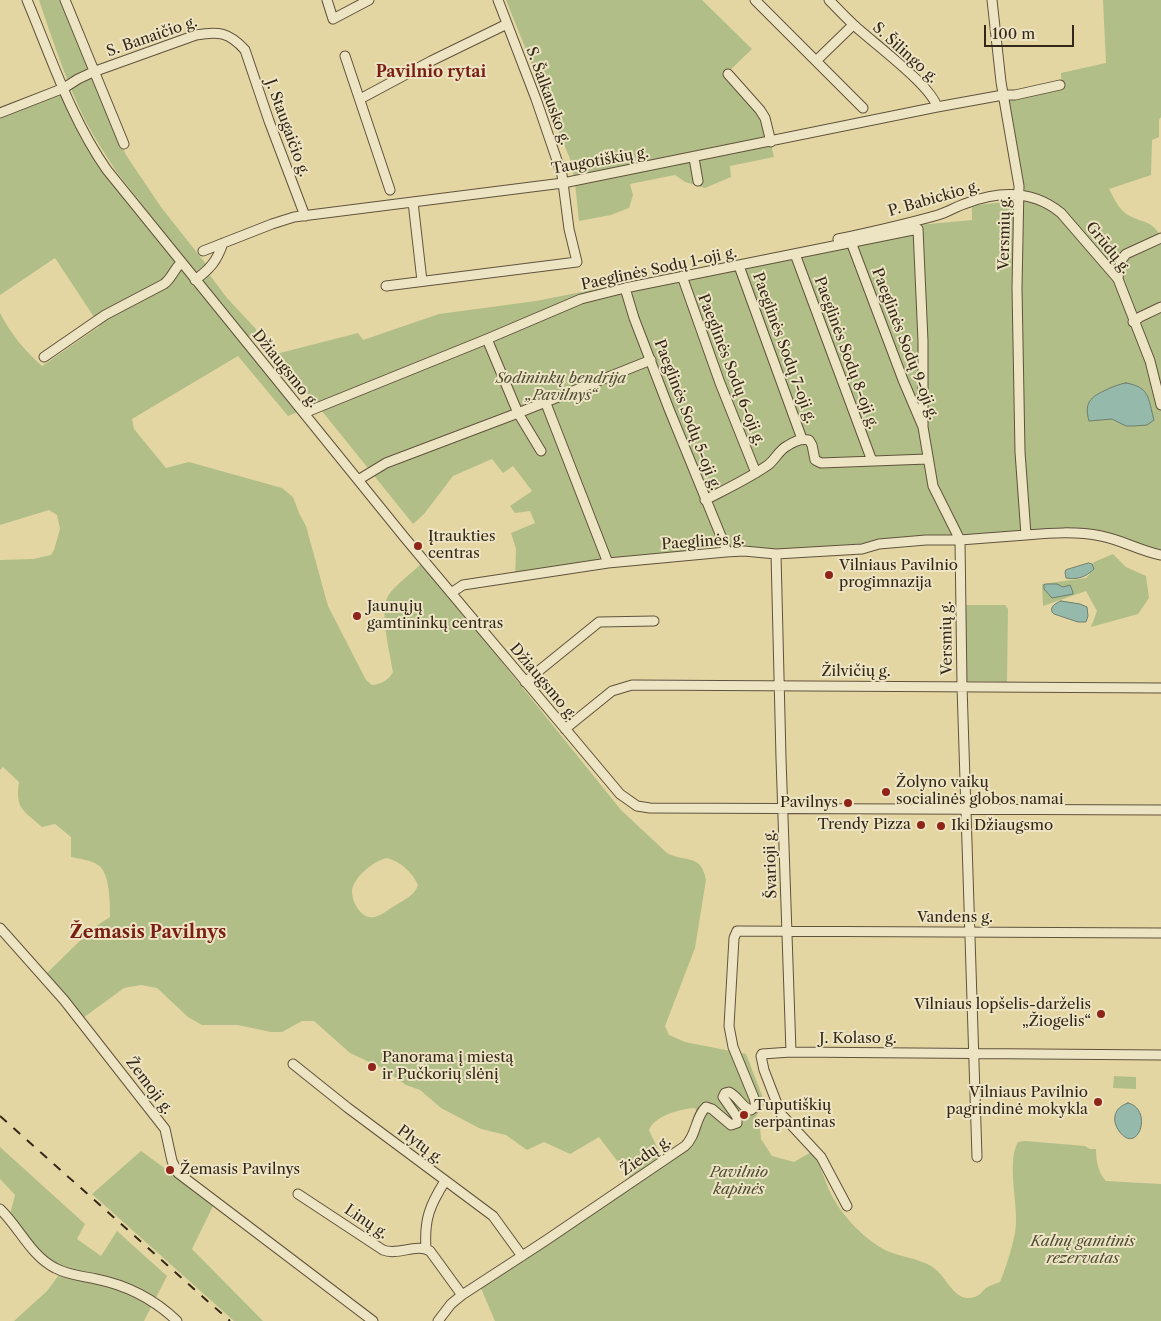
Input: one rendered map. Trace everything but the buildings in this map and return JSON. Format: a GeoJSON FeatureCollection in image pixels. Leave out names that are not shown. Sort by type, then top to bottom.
{"type":"FeatureCollection","features":[{"type":"Feature","properties":{"kind":"street","name":"Džiaugsmo g."},"geometry":{"type":"LineString","coordinates":[[27,0],[81,129],[107,170],[358,480],[620,794],[637,806],[650,808],[1161,810]]}},
{"type":"Feature","properties":{"kind":"street","name":"S. Banaičio g."},"geometry":{"type":"LineString","coordinates":[[65,0],[93,72]]}},
{"type":"Feature","properties":{"kind":"street"},"geometry":{"type":"LineString","coordinates":[[326,0],[333,19],[369,0]]}},
{"type":"Feature","properties":{"kind":"street","name":"S. Šalkausko g."},"geometry":{"type":"LineString","coordinates":[[422,281],[577,262],[563,183],[536,99],[498,0]]}},
{"type":"Feature","properties":{"kind":"street"},"geometry":{"type":"LineString","coordinates":[[756,0],[863,108]]}},
{"type":"Feature","properties":{"kind":"street","name":"S. Šilingo g."},"geometry":{"type":"LineString","coordinates":[[829,0],[853,25],[893,58],[931,95],[937,107]]}},
{"type":"Feature","properties":{"kind":"street","name":"Versmių g."},"geometry":{"type":"LineString","coordinates":[[992,0],[1003,95],[1018,174],[1017,288],[1020,452],[1026,534]]}},
{"type":"Feature","properties":{"kind":"street"},"geometry":{"type":"LineString","coordinates":[[360,98],[507,24]]}},
{"type":"Feature","properties":{"kind":"street"},"geometry":{"type":"LineString","coordinates":[[816,61],[853,25]]}},
{"type":"Feature","properties":{"kind":"street","name":"S. Banaičio g."},"geometry":{"type":"LineString","coordinates":[[0,114],[64,88],[93,72],[196,35],[213,32],[233,39],[245,50]]}},
{"type":"Feature","properties":{"kind":"street","name":"J. Staugaičio g."},"geometry":{"type":"LineString","coordinates":[[245,50],[305,216]]}},
{"type":"Feature","properties":{"kind":"street"},"geometry":{"type":"LineString","coordinates":[[345,56],[390,190]]}},
{"type":"Feature","properties":{"kind":"street"},"geometry":{"type":"LineString","coordinates":[[93,72],[124,144]]}},
{"type":"Feature","properties":{"kind":"street"},"geometry":{"type":"LineString","coordinates":[[728,74],[760,110],[765,118],[771,142]]}},
{"type":"Feature","properties":{"kind":"street","name":"Taugotiškių g."},"geometry":{"type":"LineString","coordinates":[[203,251],[272,224],[305,216],[563,183],[694,158],[937,107],[1003,95],[1015,95],[1060,85]]}},
{"type":"Feature","properties":{"kind":"street"},"geometry":{"type":"LineString","coordinates":[[694,158],[698,181]]}},
{"type":"Feature","properties":{"kind":"street","name":"P. Babickio g."},"geometry":{"type":"LineString","coordinates":[[828,241],[937,215],[976,200],[1019,194]]}},
{"type":"Feature","properties":{"kind":"street","name":"Grūdų g."},"geometry":{"type":"LineString","coordinates":[[1019,194],[1045,202],[1061,212],[1118,279],[1133,322],[1150,361],[1161,405]]}},
{"type":"Feature","properties":{"kind":"street"},"geometry":{"type":"LineString","coordinates":[[386,286],[422,281],[413,202]]}},
{"type":"Feature","properties":{"kind":"street","name":"Paeglinės Sodų 1-oji g."},"geometry":{"type":"LineString","coordinates":[[304,414],[487,340],[582,299],[682,276],[918,229],[923,341],[923,427]]}},
{"type":"Feature","properties":{"kind":"street"},"geometry":{"type":"LineString","coordinates":[[1118,279],[1120,263],[1126,254],[1161,238]]}},
{"type":"Feature","properties":{"kind":"street","name":"Paeglinės Sodų 9-oji g."},"geometry":{"type":"LineString","coordinates":[[852,242],[903,380],[923,427],[936,494],[960,540]]}},
{"type":"Feature","properties":{"kind":"street"},"geometry":{"type":"LineString","coordinates":[[196,280],[210,270],[223,243]]}},
{"type":"Feature","properties":{"kind":"street","name":"Paeglinės Sodų 8-oji g."},"geometry":{"type":"LineString","coordinates":[[795,254],[872,461]]}},
{"type":"Feature","properties":{"kind":"street"},"geometry":{"type":"LineString","coordinates":[[44,357],[105,315],[164,284],[181,263]]}},
{"type":"Feature","properties":{"kind":"street","name":"Paeglinės Sodų 7-oji g."},"geometry":{"type":"LineString","coordinates":[[739,266],[802,439],[809,440],[811,443],[813,456],[817,462],[872,461]]}},
{"type":"Feature","properties":{"kind":"street","name":"Paeglinės Sodų 6-oji g."},"geometry":{"type":"LineString","coordinates":[[682,276],[720,383],[756,473]]}},
{"type":"Feature","properties":{"kind":"street","name":"Paeglinės Sodų 5-oji g."},"geometry":{"type":"LineString","coordinates":[[625,288],[632,311],[726,552]]}},
{"type":"Feature","properties":{"kind":"street"},"geometry":{"type":"LineString","coordinates":[[1133,322],[1161,307]]}},
{"type":"Feature","properties":{"kind":"street"},"geometry":{"type":"LineString","coordinates":[[487,340],[518,413],[540,451]]}},
{"type":"Feature","properties":{"kind":"street"},"geometry":{"type":"LineString","coordinates":[[358,480],[386,463],[651,360]]}},
{"type":"Feature","properties":{"kind":"street"},"geometry":{"type":"LineString","coordinates":[[545,401],[608,563]]}},
{"type":"Feature","properties":{"kind":"street"},"geometry":{"type":"LineString","coordinates":[[705,500],[756,473],[775,459],[786,446],[802,439]]}},
{"type":"Feature","properties":{"kind":"street"},"geometry":{"type":"LineString","coordinates":[[872,461],[928,459]]}},
{"type":"Feature","properties":{"kind":"street"},"geometry":{"type":"LineString","coordinates":[[960,540],[1075,532],[1101,536],[1149,553],[1161,554]]}},
{"type":"Feature","properties":{"kind":"street","name":"Paeglinės g."},"geometry":{"type":"LineString","coordinates":[[451,593],[463,585],[608,563],[726,552],[744,551],[776,554],[862,549],[879,544],[926,540],[960,540]]}},
{"type":"Feature","properties":{"kind":"street","name":"Versmių g."},"geometry":{"type":"LineString","coordinates":[[960,540],[962,686],[976,1157]]}},
{"type":"Feature","properties":{"kind":"street","name":"Švarioji g."},"geometry":{"type":"LineString","coordinates":[[776,554],[791,1052]]}},
{"type":"Feature","properties":{"kind":"street"},"geometry":{"type":"LineString","coordinates":[[525,682],[599,622],[654,621]]}},
{"type":"Feature","properties":{"kind":"street","name":"Žilvičių g."},"geometry":{"type":"LineString","coordinates":[[565,729],[612,691],[624,687],[662,685],[779,685],[1161,688]]}},
{"type":"Feature","properties":{"kind":"street","name":"Žemoji g."},"geometry":{"type":"LineString","coordinates":[[0,928],[64,1000],[160,1123],[165,1130],[172,1161],[178,1173],[373,1321]]}},
{"type":"Feature","properties":{"kind":"street","name":"Žiedų g."},"geometry":{"type":"LineString","coordinates":[[438,1321],[451,1304],[462,1295],[685,1146],[694,1133],[702,1111],[706,1107],[712,1109],[731,1125],[737,1123],[738,1117],[724,1100],[725,1093],[733,1094],[748,1109],[752,1110],[756,1106],[733,1047],[729,1026],[735,933],[740,930],[748,930]]}},
{"type":"Feature","properties":{"kind":"street","name":"Vandens g."},"geometry":{"type":"LineString","coordinates":[[748,930],[1161,933]]}},
{"type":"Feature","properties":{"kind":"street","name":"J. Kolaso g."},"geometry":{"type":"LineString","coordinates":[[846,1206],[821,1157],[778,1109],[761,1062],[761,1056],[765,1052],[1161,1055]]}},
{"type":"Feature","properties":{"kind":"street","name":"Plytų g."},"geometry":{"type":"LineString","coordinates":[[293,1064],[493,1216],[522,1256]]}},
{"type":"Feature","properties":{"kind":"street"},"geometry":{"type":"LineString","coordinates":[[445,1181],[428,1214],[425,1234],[426,1248],[434,1254],[462,1295]]}},
{"type":"Feature","properties":{"kind":"street","name":"Linų g."},"geometry":{"type":"LineString","coordinates":[[298,1194],[388,1252],[426,1248]]}},
{"type":"Feature","properties":{"kind":"street"},"geometry":{"type":"LineString","coordinates":[[0,1210],[11,1220],[31,1248],[49,1265],[76,1276],[124,1286],[165,1310],[177,1321]]}},
{"type":"Feature","properties":{"kind":"green space"},"geometry":{"type":"Polygon","coordinates":[[[39,0],[60,0],[126,155],[161,207],[206,264],[206,270],[227,298],[256,329],[256,333],[246,338],[116,171],[93,135],[79,108],[39,0]]]}},
{"type":"Feature","properties":{"kind":"green space"},"geometry":{"type":"Polygon","coordinates":[[[506,0],[702,0],[752,49],[724,76],[758,114],[767,128],[774,157],[730,166],[731,177],[705,188],[685,182],[675,175],[630,184],[633,195],[629,208],[611,215],[579,221],[575,183],[570,159],[506,0]]]}},
{"type":"Feature","properties":{"kind":"green space","name":"Sodininkų bendrija „Pavilnys“"},"geometry":{"type":"Polygon","coordinates":[[[1103,0],[1161,0],[1161,117],[1159,120],[1159,137],[1152,140],[1151,175],[1109,189],[1117,204],[1125,213],[1154,227],[1161,237],[1161,558],[1101,538],[1074,536],[725,555],[613,564],[515,579],[516,549],[511,533],[535,523],[530,511],[515,513],[510,506],[532,491],[513,466],[503,473],[492,459],[453,476],[424,514],[413,524],[276,354],[358,333],[363,340],[439,314],[536,301],[918,225],[972,220],[972,207],[976,205],[1024,200],[1026,198],[1009,100],[1062,88],[1061,73],[1106,63],[1103,0]]]}},
{"type":"Feature","properties":{"kind":"green space"},"geometry":{"type":"Polygon","coordinates":[[[61,92],[81,138],[94,159],[298,412],[288,416],[238,356],[132,419],[134,429],[166,468],[189,462],[282,488],[293,497],[306,526],[328,606],[366,680],[372,685],[384,682],[393,672],[385,622],[388,596],[422,563],[621,810],[667,853],[692,860],[704,871],[706,880],[695,948],[665,1026],[669,1035],[685,1042],[746,1054],[765,1103],[756,1116],[760,1127],[761,1139],[772,1156],[794,1162],[811,1152],[841,1211],[863,1234],[887,1251],[931,1266],[956,1292],[967,1298],[978,1296],[988,1287],[1000,1282],[1008,1261],[1016,1228],[1013,1159],[1018,1142],[1085,1146],[1090,1149],[1096,1149],[1098,1166],[1106,1181],[1161,1184],[1161,1321],[495,1321],[480,1286],[634,1183],[599,1137],[570,1154],[544,1142],[527,1150],[506,1135],[481,1129],[441,1108],[420,1090],[406,1085],[382,1068],[350,1053],[314,1021],[302,1021],[282,1032],[271,1032],[238,1025],[202,1025],[188,1017],[157,988],[141,985],[124,988],[83,1018],[47,973],[93,928],[110,917],[110,904],[105,874],[95,863],[71,857],[71,837],[55,824],[42,827],[25,812],[18,798],[19,782],[3,767],[0,770],[0,560],[33,559],[51,555],[60,529],[57,515],[49,510],[0,525],[0,313],[18,341],[42,366],[100,326],[55,258],[0,295],[0,117],[61,92]],[[387,858],[376,862],[365,870],[353,886],[352,896],[354,901],[359,910],[366,916],[375,917],[383,913],[409,897],[418,885],[406,868],[387,858]],[[695,1108],[669,1114],[652,1125],[649,1130],[662,1158],[686,1141],[697,1113],[695,1108]]]}},
{"type":"Feature","properties":{"kind":"green space"},"geometry":{"type":"Polygon","coordinates":[[[1113,554],[1126,567],[1146,576],[1149,598],[1138,614],[1091,627],[1097,611],[1086,591],[1043,606],[1042,584],[1086,578],[1094,569],[1092,564],[1094,562],[1113,554]]]}},
{"type":"Feature","properties":{"kind":"green space"},"geometry":{"type":"Polygon","coordinates":[[[964,605],[1005,605],[1008,609],[1007,682],[965,681],[964,605]]]}},
{"type":"Feature","properties":{"kind":"green space"},"geometry":{"type":"Polygon","coordinates":[[[1114,1076],[1136,1077],[1136,1089],[1113,1088],[1114,1076]]]}},
{"type":"Feature","properties":{"kind":"green space"},"geometry":{"type":"Polygon","coordinates":[[[0,1147],[85,1224],[77,1239],[101,1256],[117,1231],[167,1276],[144,1321],[14,1321],[47,1291],[64,1268],[40,1253],[10,1214],[15,1195],[0,1179],[0,1147]]]}},
{"type":"Feature","properties":{"kind":"green space"},"geometry":{"type":"Polygon","coordinates":[[[141,1151],[214,1204],[192,1249],[263,1321],[234,1321],[92,1194],[141,1151]]]}},
{"type":"Feature","properties":{"kind":"shaded area"},"geometry":{"type":"Polygon","coordinates":[[[1126,383],[1140,387],[1144,391],[1149,400],[1154,420],[1147,425],[1134,426],[1126,426],[1112,419],[1089,421],[1087,408],[1094,396],[1126,383]]]}},
{"type":"Feature","properties":{"kind":"shaded area"},"geometry":{"type":"Polygon","coordinates":[[[1089,563],[1092,564],[1094,569],[1088,574],[1074,579],[1066,578],[1066,570],[1089,563]]]}},
{"type":"Feature","properties":{"kind":"shaded area"},"geometry":{"type":"Polygon","coordinates":[[[1057,584],[1063,587],[1070,585],[1073,594],[1052,598],[1044,589],[1044,585],[1057,584]]]}},
{"type":"Feature","properties":{"kind":"shaded area"},"geometry":{"type":"Polygon","coordinates":[[[1061,601],[1087,607],[1088,616],[1086,622],[1078,622],[1054,614],[1052,612],[1053,606],[1061,601]]]}},
{"type":"Feature","properties":{"kind":"shaded area"},"geometry":{"type":"Polygon","coordinates":[[[1128,1103],[1136,1107],[1142,1121],[1137,1135],[1132,1138],[1126,1138],[1119,1131],[1115,1120],[1118,1109],[1128,1103]]]}},
{"type":"Feature","properties":{"kind":"railway"},"geometry":{"type":"LineString","coordinates":[[0,1116],[230,1321]]}},
{"type":"Feature","properties":{"kind":"place","name":"Įtraukties centras"},"geometry":{"type":"Point","coordinates":[418,546]}},
{"type":"Feature","properties":{"kind":"place","name":"Vilniaus Pavilnio progimnazija"},"geometry":{"type":"Point","coordinates":[829,575]}},
{"type":"Feature","properties":{"kind":"place","name":"Jaunųjų gamtininkų centras"},"geometry":{"type":"Point","coordinates":[357,616]}},
{"type":"Feature","properties":{"kind":"place","name":"Žolyno vaikų socialinės globos namai"},"geometry":{"type":"Point","coordinates":[886,792]}},
{"type":"Feature","properties":{"kind":"place","name":"Pavilnys"},"geometry":{"type":"Point","coordinates":[848,803]}},
{"type":"Feature","properties":{"kind":"place","name":"Trendy Pizza"},"geometry":{"type":"Point","coordinates":[921,825]}},
{"type":"Feature","properties":{"kind":"place","name":"Iki Džiaugsmo"},"geometry":{"type":"Point","coordinates":[941,826]}},
{"type":"Feature","properties":{"kind":"place","name":"Vilniaus lopšelis-darželis „Žiogelis“"},"geometry":{"type":"Point","coordinates":[1101,1014]}},
{"type":"Feature","properties":{"kind":"place","name":"Panorama į miestą ir Pučkorių slėnį"},"geometry":{"type":"Point","coordinates":[372,1067]}},
{"type":"Feature","properties":{"kind":"place","name":"Vilniaus Pavilnio pagrindinė mokykla"},"geometry":{"type":"Point","coordinates":[1098,1102]}},
{"type":"Feature","properties":{"kind":"place","name":"Tuputiškių serpantinas"},"geometry":{"type":"Point","coordinates":[744,1115]}},
{"type":"Feature","properties":{"kind":"place","name":"Žemasis Pavilnys"},"geometry":{"type":"Point","coordinates":[170,1170]}},
{"type":"Feature","properties":{"kind":"district","name":"Pavilnio rytai"},"geometry":{"type":"Point","coordinates":[431,72]}},
{"type":"Feature","properties":{"kind":"district","name":"Žemasis Pavilnys"},"geometry":{"type":"Point","coordinates":[148,933]}},
{"type":"Feature","properties":{"kind":"park label","name":"Pavilnio kapinės"},"geometry":{"type":"Point","coordinates":[739,1182]}},
{"type":"Feature","properties":{"kind":"park label","name":"Kalnų gamtinis rezervatas"},"geometry":{"type":"Point","coordinates":[1083,1250]}}]}
